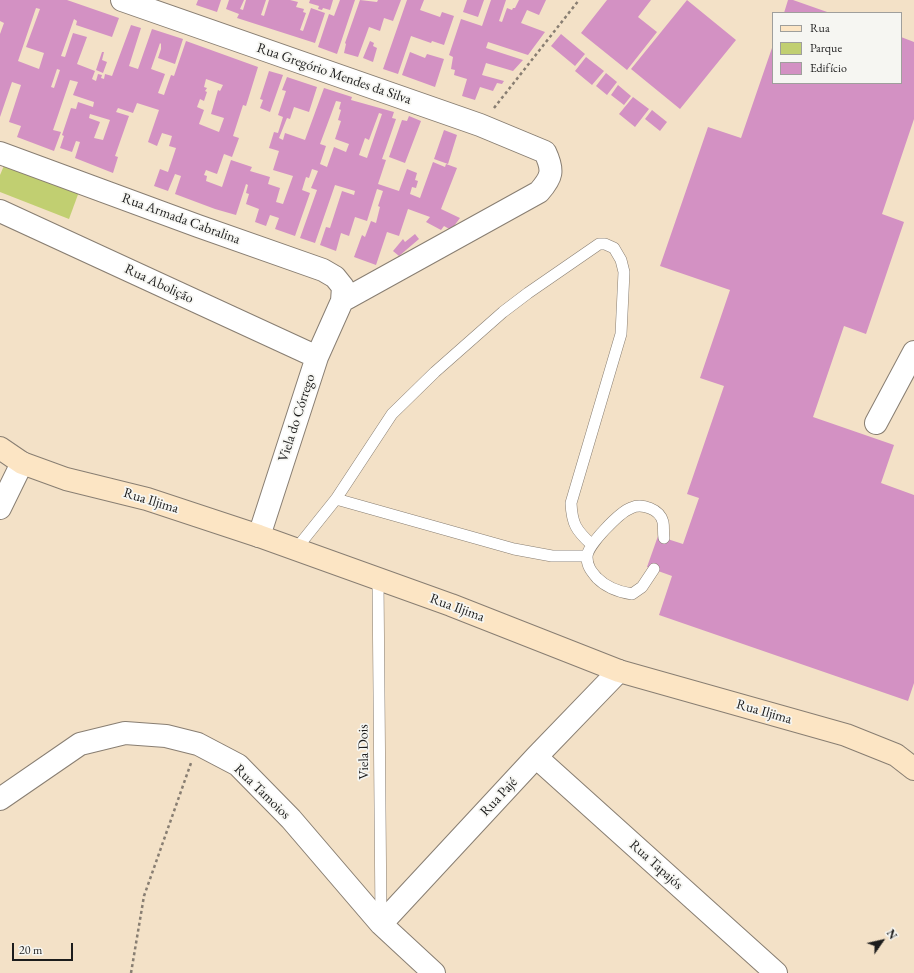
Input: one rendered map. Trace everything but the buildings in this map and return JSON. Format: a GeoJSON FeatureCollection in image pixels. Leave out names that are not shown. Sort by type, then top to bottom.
{"type":"FeatureCollection","features":[{"type":"Feature","properties":{"kind":"main road","name":"Rua Iljima"},"geometry":{"type":"LineString","coordinates":[[0,448],[22,463],[66,479],[148,499],[259,536],[451,605],[619,671],[846,735],[896,756],[914,769]]}},
{"type":"Feature","properties":{"kind":"street","name":"Rua Gregório Mendes da Silva"},"geometry":{"type":"LineString","coordinates":[[122,0],[480,126],[545,152],[551,165],[550,180],[539,192],[342,302]]}},
{"type":"Feature","properties":{"kind":"street","name":"Rua Armada Cabralina"},"geometry":{"type":"LineString","coordinates":[[0,153],[198,226],[323,270],[335,277],[342,287],[342,302]]}},
{"type":"Feature","properties":{"kind":"street","name":"Rua Abolição"},"geometry":{"type":"LineString","coordinates":[[0,211],[317,357]]}},
{"type":"Feature","properties":{"kind":"street","name":"Viela do Córrego"},"geometry":{"type":"LineString","coordinates":[[259,536],[317,357],[342,302]]}},
{"type":"Feature","properties":{"kind":"street"},"geometry":{"type":"LineString","coordinates":[[876,423],[914,352]]}},
{"type":"Feature","properties":{"kind":"street"},"geometry":{"type":"LineString","coordinates":[[0,508],[22,463]]}},
{"type":"Feature","properties":{"kind":"street","name":"Rua Pajé"},"geometry":{"type":"LineString","coordinates":[[381,924],[536,757],[619,671]]}},
{"type":"Feature","properties":{"kind":"street","name":"Rua Tamoios"},"geometry":{"type":"LineString","coordinates":[[0,799],[80,744],[125,733],[166,736],[198,744],[238,766],[291,819],[381,924],[434,973]]}},
{"type":"Feature","properties":{"kind":"street","name":"Rua Tapajós"},"geometry":{"type":"LineString","coordinates":[[536,757],[776,973]]}},
{"type":"Feature","properties":{"kind":"lane"},"geometry":{"type":"LineString","coordinates":[[296,549],[336,499],[392,414],[435,372],[528,292],[599,244],[605,244],[614,248],[621,260],[624,272],[621,334],[571,503],[571,517],[577,531],[591,544]]}},
{"type":"Feature","properties":{"kind":"lane"},"geometry":{"type":"LineString","coordinates":[[336,499],[514,549],[552,556],[587,556]]}},
{"type":"Feature","properties":{"kind":"lane"},"geometry":{"type":"LineString","coordinates":[[654,569],[642,587],[632,594],[620,592],[604,585],[589,569],[587,556],[591,544],[630,508],[642,506],[653,509],[660,516],[663,522],[664,538]]}},
{"type":"Feature","properties":{"kind":"lane","name":"Viela Dois"},"geometry":{"type":"LineString","coordinates":[[378,580],[381,924]]}},
{"type":"Feature","properties":{"kind":"path"},"geometry":{"type":"LineString","coordinates":[[480,126],[579,0]]}},
{"type":"Feature","properties":{"kind":"path"},"geometry":{"type":"LineString","coordinates":[[131,973],[144,896],[198,744]]}},
{"type":"Feature","properties":{"kind":"green space"},"geometry":{"type":"Polygon","coordinates":[[[6,161],[80,189],[69,219],[0,192],[0,175],[6,161]]]}}]}
